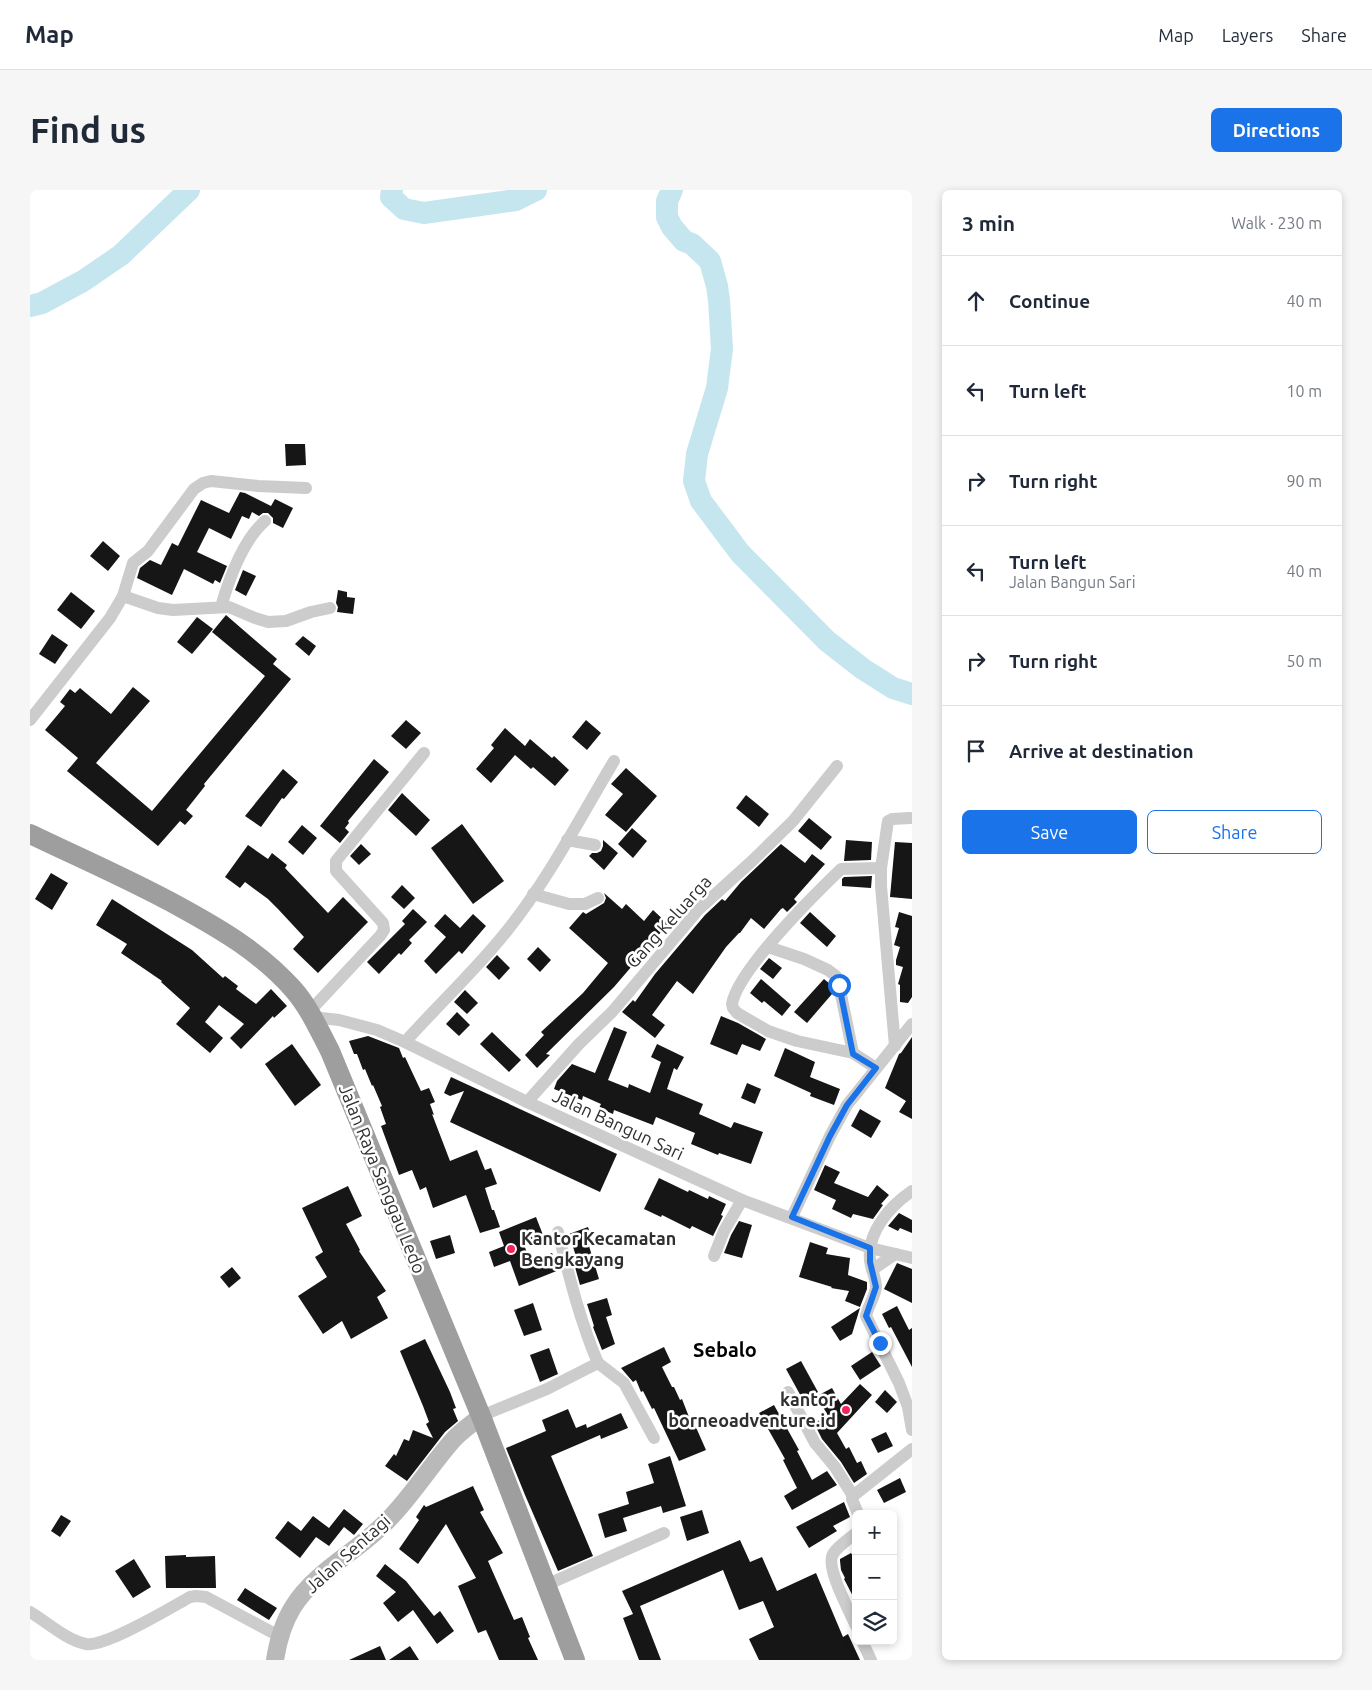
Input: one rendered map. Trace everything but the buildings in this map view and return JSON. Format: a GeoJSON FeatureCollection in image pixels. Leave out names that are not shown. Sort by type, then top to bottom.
{"type":"FeatureCollection","features":[{"type":"Feature","properties":{"kind":"highway","name":"Jalan Raya Sanggau Ledo"},"geometry":{"type":"LineString","coordinates":[[30,834],[132,882],[228,933],[261,958],[282,978],[310,1014],[330,1051],[456,1359],[482,1416],[575,1660]]}},
{"type":"Feature","properties":{"kind":"main road","name":"Jalan Sentagi"},"geometry":{"type":"LineString","coordinates":[[275,1660],[279,1636],[293,1607],[307,1590],[331,1568],[368,1540],[389,1520],[453,1440],[482,1416]]}},
{"type":"Feature","properties":{"kind":"street"},"geometry":{"type":"LineString","coordinates":[[30,720],[110,618],[123,596],[133,563],[148,550],[194,489],[203,483],[216,481],[258,486],[306,488]]}},
{"type":"Feature","properties":{"kind":"street"},"geometry":{"type":"LineString","coordinates":[[221,606],[236,565],[256,529],[265,520]]}},
{"type":"Feature","properties":{"kind":"street"},"geometry":{"type":"LineString","coordinates":[[123,596],[158,608],[173,610],[197,610],[221,606],[232,608],[262,621],[275,622],[286,621],[311,612],[330,608]]}},
{"type":"Feature","properties":{"kind":"street"},"geometry":{"type":"LineString","coordinates":[[310,1014],[384,930],[383,923],[336,871],[336,861],[424,753]]}},
{"type":"Feature","properties":{"kind":"street"},"geometry":{"type":"LineString","coordinates":[[405,1042],[506,933],[567,840],[614,761]]}},
{"type":"Feature","properties":{"kind":"street","name":"Gang Keluarga"},"geometry":{"type":"LineString","coordinates":[[527,1102],[612,1012],[699,909],[793,821],[837,766]]}},
{"type":"Feature","properties":{"kind":"street"},"geometry":{"type":"LineString","coordinates":[[895,1046],[881,868],[887,823],[892,819],[910,818]]}},
{"type":"Feature","properties":{"kind":"street"},"geometry":{"type":"LineString","coordinates":[[567,840],[595,845]]}},
{"type":"Feature","properties":{"kind":"street"},"geometry":{"type":"LineString","coordinates":[[876,1068],[853,1054],[797,1041],[757,1025],[734,1011],[733,1001],[744,979],[789,921],[841,869],[881,868]]}},
{"type":"Feature","properties":{"kind":"street"},"geometry":{"type":"LineString","coordinates":[[533,894],[569,904],[585,904],[598,898]]}},
{"type":"Feature","properties":{"kind":"street"},"geometry":{"type":"LineString","coordinates":[[768,947],[804,959],[834,974],[838,979],[853,1054]]}},
{"type":"Feature","properties":{"kind":"street","name":"Jalan Bangun Sari"},"geometry":{"type":"LineString","coordinates":[[310,1014],[377,1030],[527,1102],[742,1200],[792,1217],[870,1248],[912,1258]]}},
{"type":"Feature","properties":{"kind":"street"},"geometry":{"type":"LineString","coordinates":[[792,1217],[830,1136],[847,1105],[912,1024]]}},
{"type":"Feature","properties":{"kind":"street"},"geometry":{"type":"LineString","coordinates":[[912,1191],[895,1205],[875,1232],[870,1248],[876,1287],[866,1316],[899,1384],[908,1407],[912,1430]]}},
{"type":"Feature","properties":{"kind":"street"},"geometry":{"type":"LineString","coordinates":[[714,1256],[724,1231],[742,1200]]}},
{"type":"Feature","properties":{"kind":"street"},"geometry":{"type":"LineString","coordinates":[[558,1232],[575,1298],[588,1340],[598,1363],[624,1384],[654,1438]]}},
{"type":"Feature","properties":{"kind":"street"},"geometry":{"type":"LineString","coordinates":[[872,1270],[896,1254]]}},
{"type":"Feature","properties":{"kind":"street"},"geometry":{"type":"LineString","coordinates":[[482,1416],[547,1389],[598,1363]]}},
{"type":"Feature","properties":{"kind":"street"},"geometry":{"type":"LineString","coordinates":[[788,1392],[815,1443],[853,1496],[852,1499],[856,1510]]}},
{"type":"Feature","properties":{"kind":"street"},"geometry":{"type":"LineString","coordinates":[[853,1496],[912,1449]]}},
{"type":"Feature","properties":{"kind":"street"},"geometry":{"type":"LineString","coordinates":[[546,1585],[664,1532]]}},
{"type":"Feature","properties":{"kind":"street"},"geometry":{"type":"LineString","coordinates":[[852,1536],[834,1552],[831,1560],[838,1588],[852,1618]]}},
{"type":"Feature","properties":{"kind":"street"},"geometry":{"type":"LineString","coordinates":[[30,1612],[80,1642],[96,1644],[122,1633],[190,1597],[201,1596],[279,1636]]}},
{"type":"Feature","properties":{"kind":"street"},"geometry":{"type":"LineString","coordinates":[[864,1645],[871,1660]]}},
{"type":"Feature","properties":{"kind":"waterway"},"geometry":{"type":"LineString","coordinates":[[30,306],[42,303],[83,281],[121,255],[189,190]]}},
{"type":"Feature","properties":{"kind":"waterway"},"geometry":{"type":"LineString","coordinates":[[392,190],[391,197],[404,209],[424,213],[516,200],[536,190]]}},
{"type":"Feature","properties":{"kind":"waterway"},"geometry":{"type":"LineString","coordinates":[[672,190],[667,201],[667,217],[672,227],[684,241],[692,244],[710,261],[719,300],[722,349],[717,388],[697,454],[694,481],[701,501],[740,553],[827,641],[863,669],[893,688],[912,694]]}},
{"type":"Feature","properties":{"kind":"place","name":"Kantor Kecamatan Bengkayang"},"geometry":{"type":"Point","coordinates":[511,1249]}},
{"type":"Feature","properties":{"kind":"place","name":"kantor borneoadventure.id"},"geometry":{"type":"Point","coordinates":[846,1410]}},
{"type":"Feature","properties":{"kind":"district","name":"Sebalo"},"geometry":{"type":"Point","coordinates":[725,1350]}},
{"type":"Feature","properties":{"kind":"route"},"geometry":{"type":"LineString","coordinates":[[839,985],[853,1054],[876,1068],[847,1105],[830,1136],[792,1217],[870,1248],[870,1262],[876,1287],[866,1316],[880,1343]]}}]}
